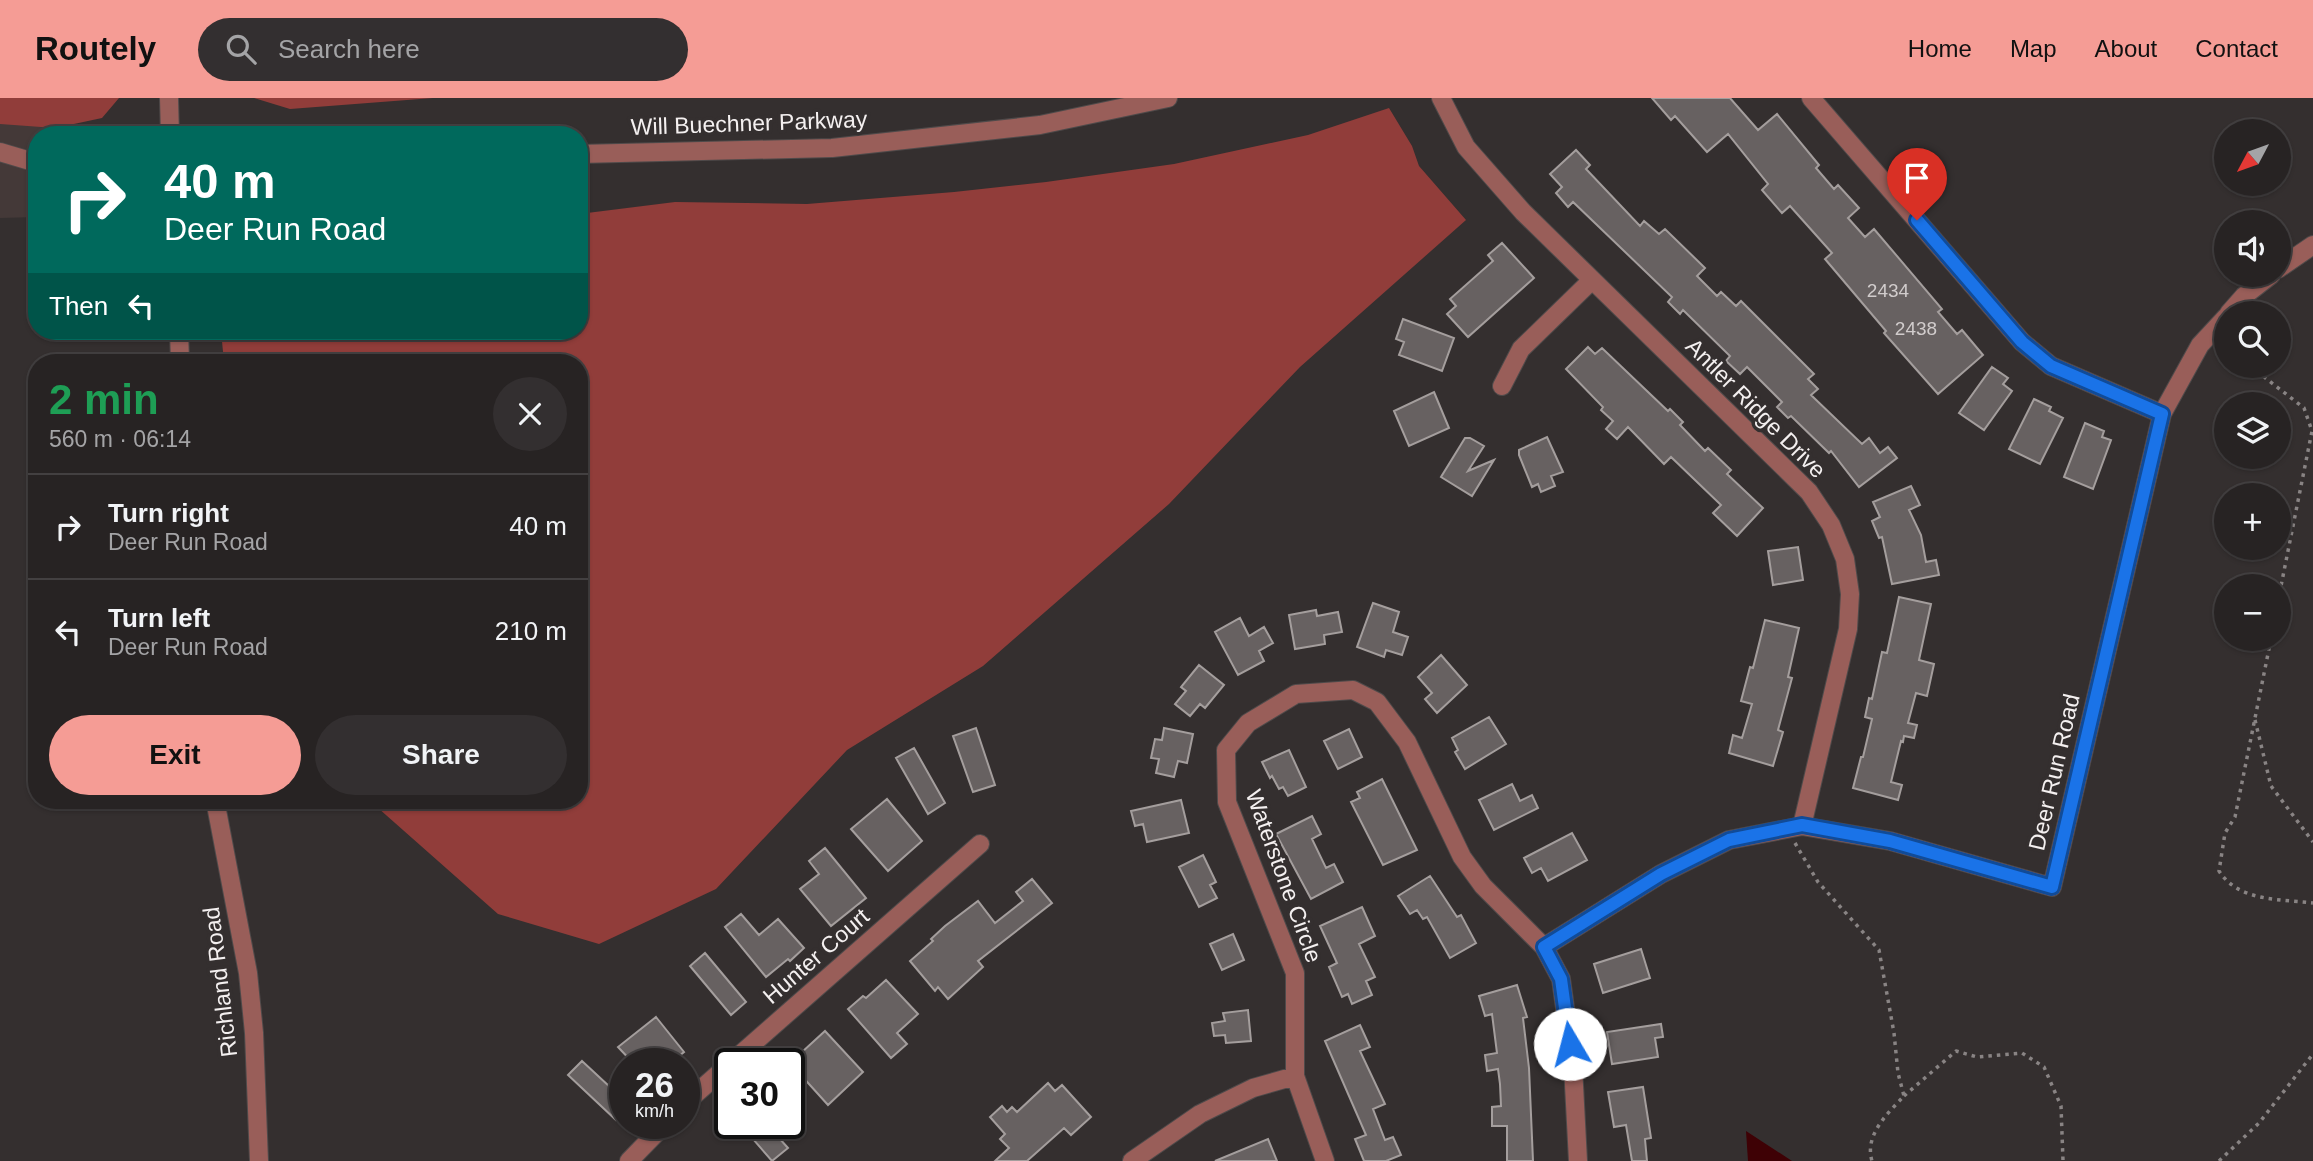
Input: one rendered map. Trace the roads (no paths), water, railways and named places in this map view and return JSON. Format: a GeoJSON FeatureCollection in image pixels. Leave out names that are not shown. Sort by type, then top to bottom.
{"type":"FeatureCollection","features":[{"type":"Feature","properties":{"kind":"street"},"geometry":{"type":"LineString","coordinates":[[169,98],[170,126]]}},
{"type":"Feature","properties":{"kind":"street","name":"Will Buechner Parkway"},"geometry":{"type":"LineString","coordinates":[[588,154],[832,148],[1040,125],[1168,98]]}},
{"type":"Feature","properties":{"kind":"street","name":"Antler Ridge Drive"},"geometry":{"type":"LineString","coordinates":[[1441,98],[1466,147],[1523,212],[1809,492],[1831,525],[1845,559],[1850,594],[1848,629],[1795,827]]}},
{"type":"Feature","properties":{"kind":"street"},"geometry":{"type":"LineString","coordinates":[[1811,98],[2022,342],[2051,366],[2162,414]]}},
{"type":"Feature","properties":{"kind":"street"},"geometry":{"type":"LineString","coordinates":[[0,152],[28,160]]}},
{"type":"Feature","properties":{"kind":"street"},"geometry":{"type":"LineString","coordinates":[[2291,260],[2313,245]]}},
{"type":"Feature","properties":{"kind":"street"},"geometry":{"type":"LineString","coordinates":[[1502,386],[1521,349],[1592,280]]}},
{"type":"Feature","properties":{"kind":"street","name":"Deer Run Road"},"geometry":{"type":"LineString","coordinates":[[2240,301],[2256,287]]}},
{"type":"Feature","properties":{"kind":"street","name":"Deer Run Road"},"geometry":{"type":"LineString","coordinates":[[1544,947],[1661,874],[1729,840],[1795,827],[1890,841],[2052,887],[2162,414],[2200,345],[2214,330]]}},
{"type":"Feature","properties":{"kind":"street","name":"Waterstone Circle"},"geometry":{"type":"LineString","coordinates":[[1325,1161],[1296,1076],[1295,973],[1227,802],[1226,750],[1248,723],[1296,694],[1353,690],[1377,702],[1407,742],[1462,858],[1483,886],[1544,947],[1561,979],[1573,1066],[1578,1161]]}},
{"type":"Feature","properties":{"kind":"street","name":"Richland Road"},"geometry":{"type":"LineString","coordinates":[[217,809],[248,972],[254,1033],[259,1161]]}},
{"type":"Feature","properties":{"kind":"street","name":"Hunter Court"},"geometry":{"type":"LineString","coordinates":[[700,1090],[980,845]]}},
{"type":"Feature","properties":{"kind":"street"},"geometry":{"type":"LineString","coordinates":[[1132,1161],[1200,1114],[1253,1088],[1296,1076]]}},
{"type":"Feature","properties":{"kind":"street"},"geometry":{"type":"LineString","coordinates":[[629,1161],[650,1139]]}}]}
